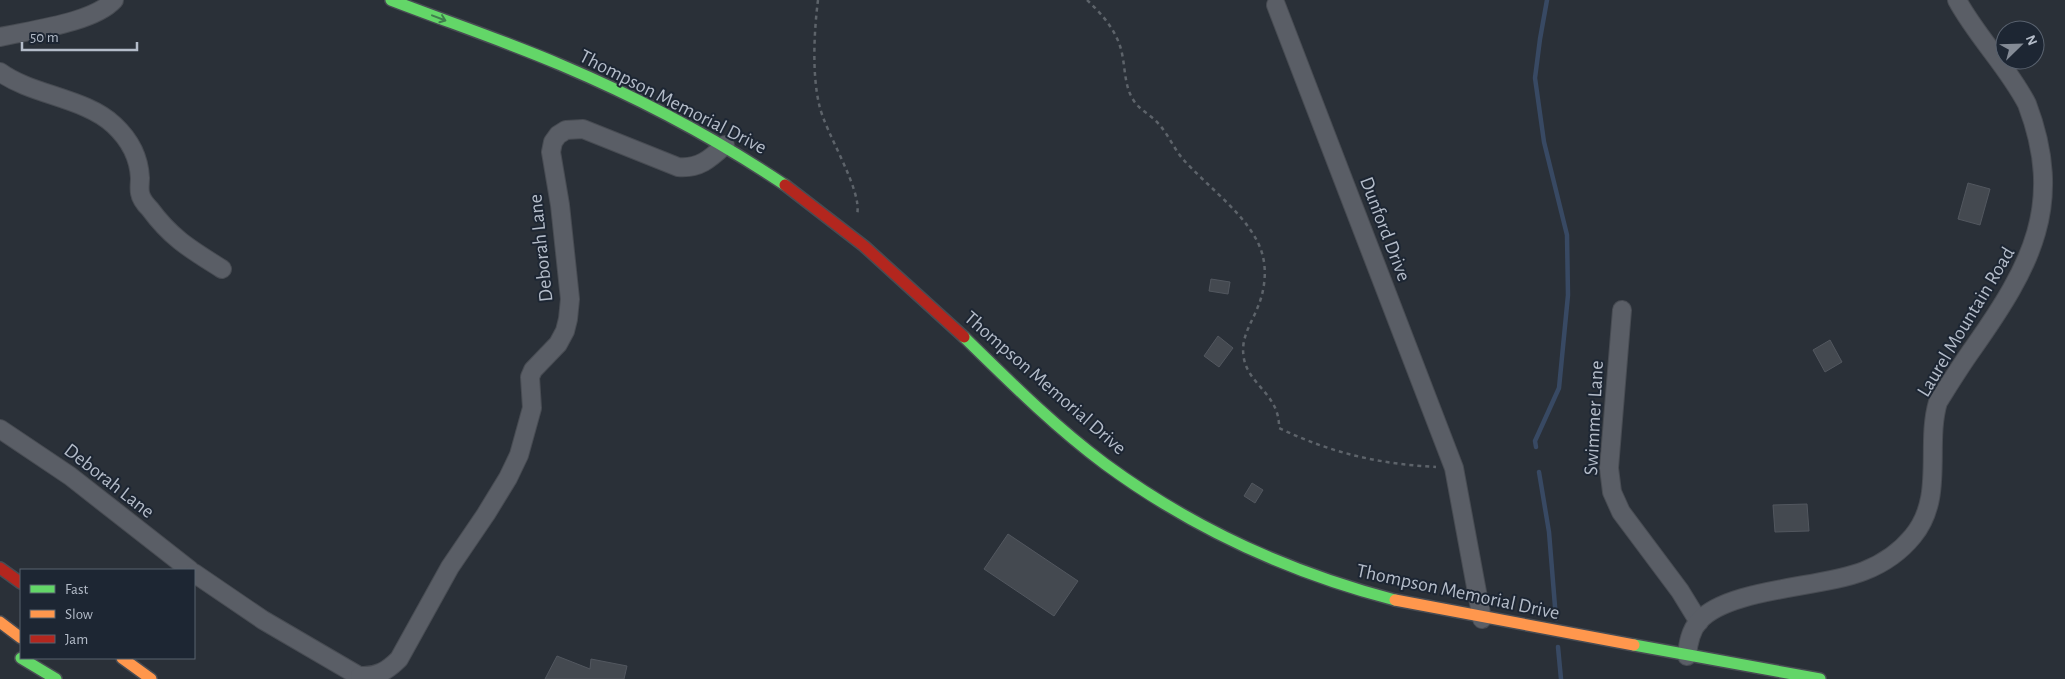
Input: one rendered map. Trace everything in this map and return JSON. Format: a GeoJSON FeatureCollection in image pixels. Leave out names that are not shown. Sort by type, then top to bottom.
{"type":"FeatureCollection","features":[{"type":"Feature","properties":{"kind":"main road","name":"Thompson Memorial Drive"},"geometry":{"type":"LineString","coordinates":[[391,0],[559,64],[625,94],[724,145],[770,174],[853,236],[925,300],[1012,385],[1077,442],[1148,493],[1224,536],[1270,558],[1368,594],[1417,606],[1736,672],[1820,679]]}},
{"type":"Feature","properties":{"kind":"main road","name":"Thompson Memorial Drive"},"geometry":{"type":"LineString","coordinates":[[489,24],[521,39],[559,64]]}},
{"type":"Feature","properties":{"kind":"main road"},"geometry":{"type":"LineString","coordinates":[[0,568],[20,583]]}},
{"type":"Feature","properties":{"kind":"main road"},"geometry":{"type":"LineString","coordinates":[[0,622],[20,637]]}},
{"type":"Feature","properties":{"kind":"main road"},"geometry":{"type":"LineString","coordinates":[[24,659],[56,679]]}},
{"type":"Feature","properties":{"kind":"main road"},"geometry":{"type":"LineString","coordinates":[[123,659],[151,679]]}},
{"type":"Feature","properties":{"kind":"street"},"geometry":{"type":"LineString","coordinates":[[0,37],[93,15],[108,7],[114,0]]}},
{"type":"Feature","properties":{"kind":"street","name":"Laurel Mountain Road"},"geometry":{"type":"LineString","coordinates":[[1688,661],[1688,646],[1692,633],[1709,612],[1754,595],[1864,571],[1887,560],[1914,535],[1924,518],[1929,504],[1933,478],[1934,416],[1938,402],[2004,304],[2032,258],[2040,238],[2046,212],[2049,187],[2046,155],[2037,126],[2026,103],[1957,0]]}},
{"type":"Feature","properties":{"kind":"street","name":"Dunford Drive"},"geometry":{"type":"LineString","coordinates":[[1276,5],[1454,468],[1482,619]]}},
{"type":"Feature","properties":{"kind":"street"},"geometry":{"type":"LineString","coordinates":[[0,72],[40,91],[96,112],[112,122],[124,134],[133,148],[138,162],[140,193],[162,227],[179,242],[222,270]]}},
{"type":"Feature","properties":{"kind":"street","name":"Deborah Lane"},"geometry":{"type":"LineString","coordinates":[[195,574],[263,620],[362,677],[379,675],[389,669],[399,659],[450,567],[508,478],[519,455],[532,408],[530,377],[533,370],[558,344],[565,331],[570,299],[560,205],[551,152],[553,142],[558,135],[566,130],[583,129],[678,167],[687,168],[698,166],[708,160],[724,145]]}},
{"type":"Feature","properties":{"kind":"street","name":"Swimmer Lane"},"geometry":{"type":"LineString","coordinates":[[1622,310],[1609,468],[1612,492],[1621,512],[1680,591],[1699,622]]}},
{"type":"Feature","properties":{"kind":"street","name":"Deborah Lane"},"geometry":{"type":"LineString","coordinates":[[0,429],[70,476],[189,569]]}},
{"type":"Feature","properties":{"kind":"path"},"geometry":{"type":"LineString","coordinates":[[818,0],[815,52],[816,91],[823,120],[858,198],[859,208],[853,236]]}},
{"type":"Feature","properties":{"kind":"path"},"geometry":{"type":"LineString","coordinates":[[1088,0],[1113,30],[1121,46],[1128,89],[1133,101],[1158,124],[1181,157],[1249,226],[1258,241],[1263,257],[1265,275],[1263,292],[1246,330],[1242,346],[1246,366],[1272,401],[1278,414],[1279,428],[1307,442],[1363,459],[1393,464],[1454,468]]}},
{"type":"Feature","properties":{"kind":"building"},"geometry":{"type":"Polygon","coordinates":[[[1968,183],[1990,189],[1980,225],[1958,219],[1968,183]]]}},
{"type":"Feature","properties":{"kind":"building"},"geometry":{"type":"Polygon","coordinates":[[[1211,279],[1230,282],[1228,294],[1209,291],[1211,279]]]}},
{"type":"Feature","properties":{"kind":"building"},"geometry":{"type":"Polygon","coordinates":[[[1218,336],[1233,348],[1219,367],[1204,356],[1218,336]]]}},
{"type":"Feature","properties":{"kind":"building"},"geometry":{"type":"Polygon","coordinates":[[[1830,340],[1842,362],[1825,372],[1813,350],[1830,340]]]}},
{"type":"Feature","properties":{"kind":"building"},"geometry":{"type":"Polygon","coordinates":[[[1252,483],[1263,490],[1255,503],[1244,496],[1252,483]]]}},
{"type":"Feature","properties":{"kind":"building"},"geometry":{"type":"Polygon","coordinates":[[[1807,504],[1809,531],[1775,532],[1773,505],[1807,504]]]}},
{"type":"Feature","properties":{"kind":"building"},"geometry":{"type":"Polygon","coordinates":[[[1008,534],[1078,581],[1054,616],[984,569],[1008,534]]]}},
{"type":"Feature","properties":{"kind":"building"},"geometry":{"type":"Polygon","coordinates":[[[557,656],[590,669],[591,659],[627,666],[624,679],[545,679],[557,656]]]}},
{"type":"Feature","properties":{"kind":"waterway"},"geometry":{"type":"LineString","coordinates":[[1536,447],[1535,441],[1559,388],[1568,295],[1567,235],[1544,142],[1535,78],[1547,0]]}},
{"type":"Feature","properties":{"kind":"waterway"},"geometry":{"type":"LineString","coordinates":[[1539,472],[1549,532],[1556,619]]}},
{"type":"Feature","properties":{"kind":"waterway"},"geometry":{"type":"LineString","coordinates":[[1558,647],[1561,679]]}},
{"type":"Feature","properties":{"kind":"traffic: fast"},"geometry":{"type":"LineString","coordinates":[[391,0],[540,56],[619,91],[704,135],[785,185]]}},
{"type":"Feature","properties":{"kind":"traffic: fast"},"geometry":{"type":"LineString","coordinates":[[964,337],[1032,403],[1086,449],[1138,487],[1172,508],[1208,528],[1280,562],[1356,589],[1395,600]]}},
{"type":"Feature","properties":{"kind":"traffic: fast"},"geometry":{"type":"LineString","coordinates":[[1634,645],[1820,679]]}},
{"type":"Feature","properties":{"kind":"traffic: fast"},"geometry":{"type":"LineString","coordinates":[[23,659],[56,679]]}},
{"type":"Feature","properties":{"kind":"traffic: slow"},"geometry":{"type":"LineString","coordinates":[[1395,600],[1634,645]]}},
{"type":"Feature","properties":{"kind":"traffic: slow"},"geometry":{"type":"LineString","coordinates":[[0,622],[20,637]]}},
{"type":"Feature","properties":{"kind":"traffic: slow"},"geometry":{"type":"LineString","coordinates":[[123,659],[151,679]]}},
{"type":"Feature","properties":{"kind":"traffic: jam"},"geometry":{"type":"LineString","coordinates":[[785,185],[864,246],[964,337]]}},
{"type":"Feature","properties":{"kind":"traffic: jam"},"geometry":{"type":"LineString","coordinates":[[0,568],[20,582]]}}]}
